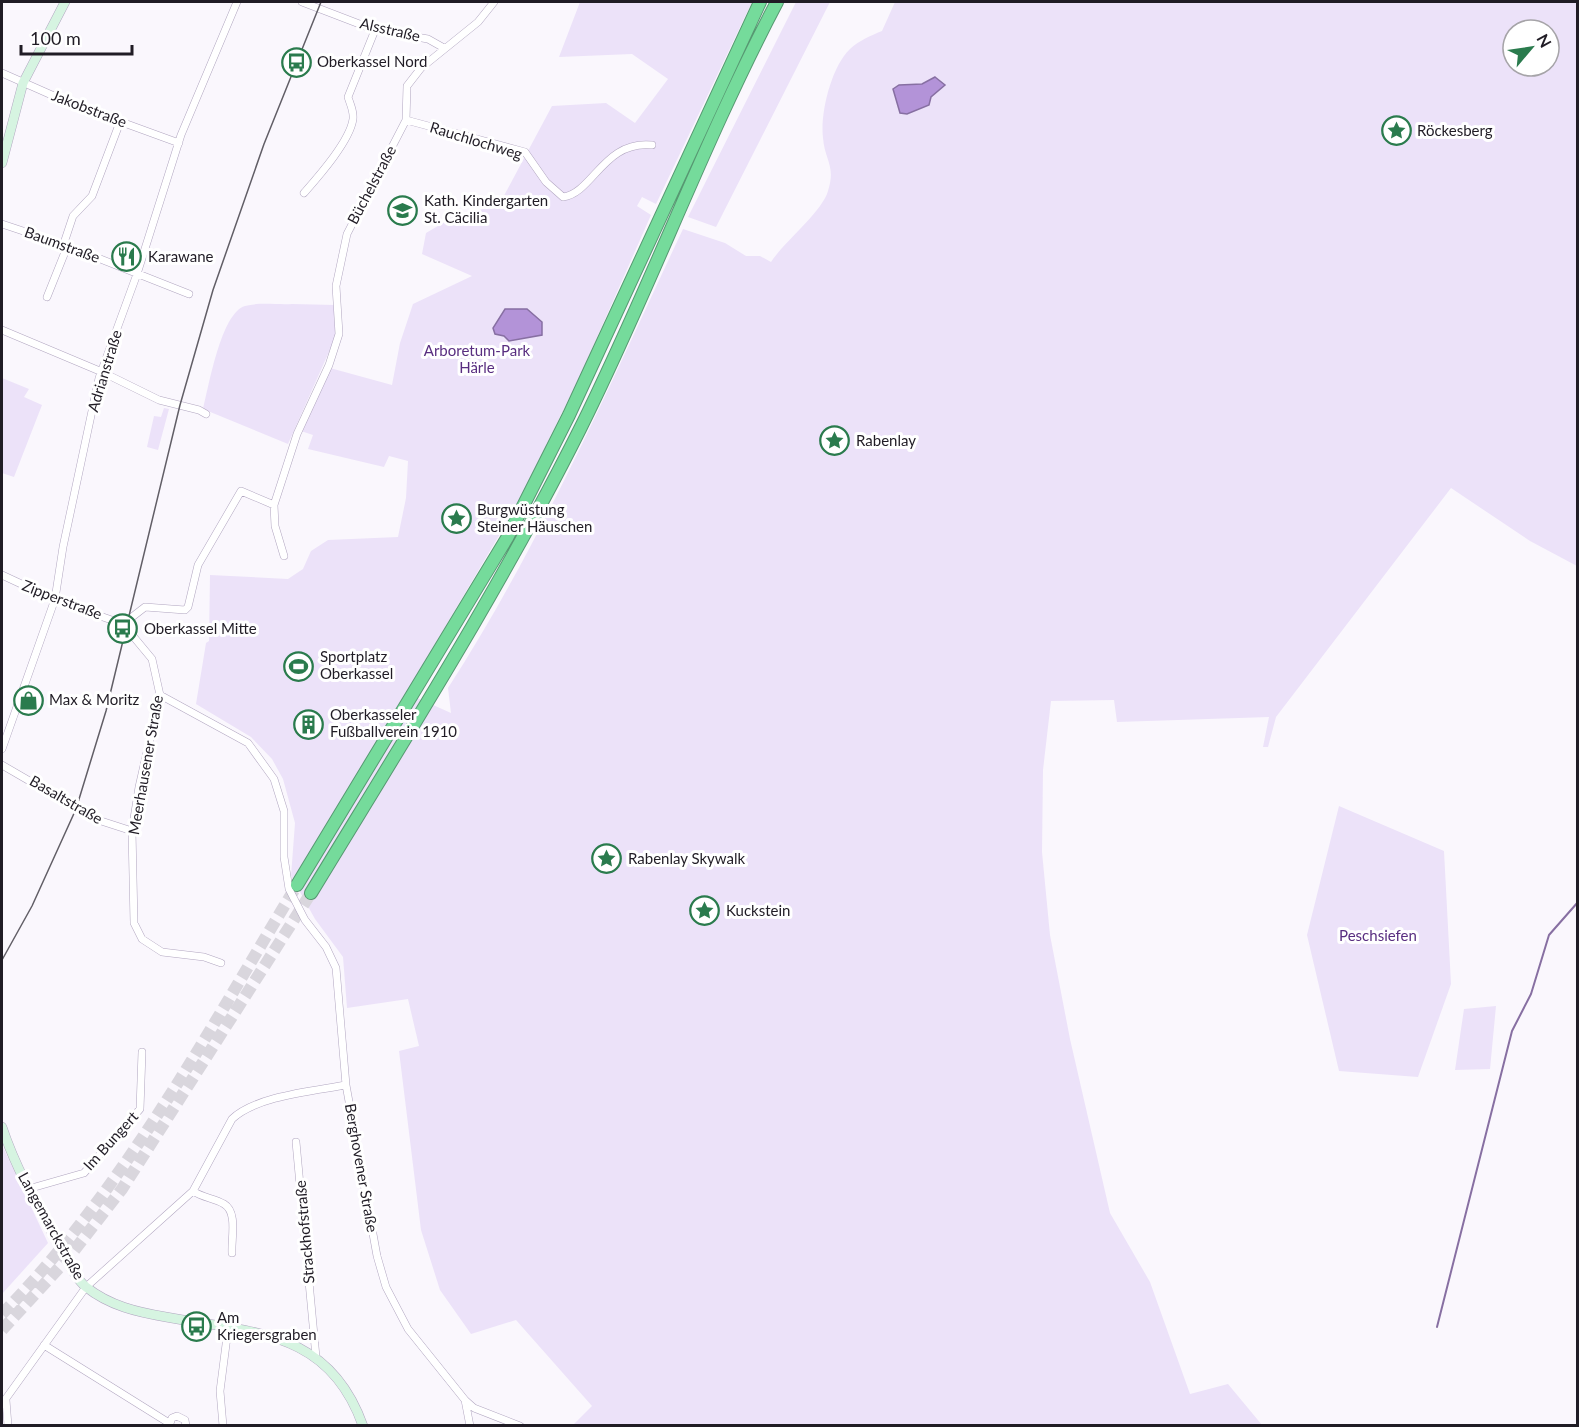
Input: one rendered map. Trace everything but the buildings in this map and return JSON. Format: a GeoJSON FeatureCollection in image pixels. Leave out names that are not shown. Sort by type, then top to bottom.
{"type":"FeatureCollection","features":[{"type":"Feature","properties":{"kind":"highway"},"geometry":{"type":"LineString","coordinates":[[297,885],[507,538],[569,415],[760,2]]}},
{"type":"Feature","properties":{"kind":"highway"},"geometry":{"type":"LineString","coordinates":[[311,893],[454,657],[540,508],[629,326],[673,225],[777,2]]}},
{"type":"Feature","properties":{"kind":"main road"},"geometry":{"type":"LineString","coordinates":[[2,163],[23,83],[65,2]]}},
{"type":"Feature","properties":{"kind":"main road","name":"Langemarckstraße"},"geometry":{"type":"LineString","coordinates":[[2,1127],[28,1189],[75,1273],[86,1287],[128,1309],[283,1340],[316,1357],[337,1375],[347,1390],[363,1425]]}},
{"type":"Feature","properties":{"kind":"street","name":"Adrianstraße"},"geometry":{"type":"LineString","coordinates":[[2,749],[55,599],[63,547],[102,372],[137,274],[179,142],[237,2]]}},
{"type":"Feature","properties":{"kind":"street","name":"Alsstraße"},"geometry":{"type":"LineString","coordinates":[[302,2],[375,30],[428,39],[444,48]]}},
{"type":"Feature","properties":{"kind":"street","name":"Büchelstraße"},"geometry":{"type":"LineString","coordinates":[[284,556],[275,526],[274,506],[293,445],[329,365],[339,334],[336,286],[353,217],[406,120],[406,94],[413,75],[478,22],[494,2]]}},
{"type":"Feature","properties":{"kind":"street"},"geometry":{"type":"LineString","coordinates":[[304,193],[343,142],[353,122],[353,110],[348,97],[375,30]]}},
{"type":"Feature","properties":{"kind":"street","name":"Jakobstraße"},"geometry":{"type":"LineString","coordinates":[[2,73],[120,122],[179,142]]}},
{"type":"Feature","properties":{"kind":"street","name":"Rauchlochweg"},"geometry":{"type":"LineString","coordinates":[[406,120],[525,152],[546,182],[563,197],[575,191],[614,154],[632,147],[652,144]]}},
{"type":"Feature","properties":{"kind":"street"},"geometry":{"type":"LineString","coordinates":[[47,297],[65,252],[73,216],[92,196],[120,122]]}},
{"type":"Feature","properties":{"kind":"street","name":"Baumstraße"},"geometry":{"type":"LineString","coordinates":[[2,224],[65,245],[189,294]]}},
{"type":"Feature","properties":{"kind":"street"},"geometry":{"type":"LineString","coordinates":[[2,330],[102,372],[159,400],[199,410],[206,414]]}},
{"type":"Feature","properties":{"kind":"street"},"geometry":{"type":"LineString","coordinates":[[123,624],[145,607],[185,610],[188,607],[198,565],[241,491],[274,506]]}},
{"type":"Feature","properties":{"kind":"street","name":"Zipperstraße"},"geometry":{"type":"LineString","coordinates":[[2,575],[55,599],[123,624]]}},
{"type":"Feature","properties":{"kind":"street","name":"Meerhausener Straße"},"geometry":{"type":"LineString","coordinates":[[123,624],[152,659],[160,695],[139,787],[132,831],[134,923],[142,939],[162,952],[204,957],[221,963]]}},
{"type":"Feature","properties":{"kind":"street"},"geometry":{"type":"LineString","coordinates":[[160,695],[248,743],[274,778],[284,811],[284,857],[289,889],[305,920],[326,947],[336,969],[346,1085]]}},
{"type":"Feature","properties":{"kind":"street","name":"Basaltstraße"},"geometry":{"type":"LineString","coordinates":[[2,765],[95,819],[132,831]]}},
{"type":"Feature","properties":{"kind":"street","name":"Im Bungert"},"geometry":{"type":"LineString","coordinates":[[28,1189],[84,1173],[140,1109],[142,1052]]}},
{"type":"Feature","properties":{"kind":"street","name":"Berghovener Straße"},"geometry":{"type":"LineString","coordinates":[[4,1402],[86,1287],[193,1191],[232,1119],[240,1111],[297,1094],[346,1085],[377,1256],[386,1287],[408,1329],[465,1400],[470,1425]]}},
{"type":"Feature","properties":{"kind":"street","name":"Strackhofstraße"},"geometry":{"type":"LineString","coordinates":[[296,1142],[316,1357]]}},
{"type":"Feature","properties":{"kind":"street"},"geometry":{"type":"LineString","coordinates":[[193,1191],[203,1198],[223,1203],[231,1211],[232,1253]]}},
{"type":"Feature","properties":{"kind":"street"},"geometry":{"type":"LineString","coordinates":[[223,1425],[220,1391],[228,1329]]}},
{"type":"Feature","properties":{"kind":"street"},"geometry":{"type":"LineString","coordinates":[[44,1345],[169,1424],[172,1418],[180,1417],[186,1425]]}},
{"type":"Feature","properties":{"kind":"street"},"geometry":{"type":"LineString","coordinates":[[465,1400],[474,1408],[520,1425]]}},
{"type":"Feature","properties":{"kind":"street"},"geometry":{"type":"LineString","coordinates":[[4,1402],[8,1425]]}},
{"type":"Feature","properties":{"kind":"green space","name":"Arboretum-Park Härle"},"geometry":{"type":"Polygon","coordinates":[[[580,2],[752,2],[656,204],[642,197],[637,206],[651,215],[580,376],[513,512],[406,693],[451,713],[448,688],[514,577],[544,520],[683,229],[725,243],[746,256],[760,256],[771,262],[811,217],[828,191],[831,175],[824,146],[823,116],[828,91],[837,67],[850,49],[865,38],[882,31],[895,2],[1577,2],[1577,566],[1530,541],[1451,488],[1276,717],[1268,747],[1263,747],[1269,717],[1117,722],[1114,700],[1051,701],[1043,770],[1042,852],[1050,935],[1070,1039],[1110,1213],[1150,1282],[1190,1394],[1228,1384],[1262,1425],[573,1425],[592,1406],[516,1320],[471,1334],[440,1290],[421,1230],[399,1051],[419,1046],[408,999],[347,1008],[343,957],[315,919],[291,876],[295,823],[283,779],[272,759],[251,737],[196,704],[206,643],[209,641],[210,575],[288,579],[303,569],[311,551],[328,540],[398,537],[406,498],[408,461],[389,456],[384,467],[308,449],[313,435],[301,431],[330,368],[392,385],[400,343],[413,304],[472,276],[422,254],[426,233],[455,216],[499,205],[552,106],[606,103],[635,123],[668,79],[632,54],[559,57],[580,2]],[[927,81],[919,85],[893,89],[900,113],[907,114],[929,105],[931,96],[927,81]]]}},
{"type":"Feature","properties":{"kind":"green space"},"geometry":{"type":"Polygon","coordinates":[[[796,2],[830,2],[716,227],[688,217],[796,2]]]}},
{"type":"Feature","properties":{"kind":"green space"},"geometry":{"type":"Polygon","coordinates":[[[262,304],[335,305],[336,336],[288,444],[203,409],[217,352],[229,322],[237,311],[245,306],[262,304]]]}},
{"type":"Feature","properties":{"kind":"green space"},"geometry":{"type":"Polygon","coordinates":[[[2,378],[29,389],[24,397],[42,405],[14,477],[2,473],[2,378]]]}},
{"type":"Feature","properties":{"kind":"green space"},"geometry":{"type":"Polygon","coordinates":[[[164,408],[169,409],[158,450],[147,447],[154,416],[161,417],[164,408]]]}},
{"type":"Feature","properties":{"kind":"green space","name":"Peschsiefen"},"geometry":{"type":"Polygon","coordinates":[[[1339,806],[1444,851],[1451,984],[1418,1077],[1339,1071],[1307,935],[1339,806]]]}},
{"type":"Feature","properties":{"kind":"green space"},"geometry":{"type":"Polygon","coordinates":[[[1496,1006],[1490,1069],[1455,1070],[1464,1009],[1496,1006]]]}},
{"type":"Feature","properties":{"kind":"green space"},"geometry":{"type":"Polygon","coordinates":[[[2,1145],[48,1243],[2,1294],[2,1145]]]}},
{"type":"Feature","properties":{"kind":"shaded area"},"geometry":{"type":"Polygon","coordinates":[[[935,77],[945,85],[931,97],[929,105],[907,114],[900,113],[893,89],[899,85],[922,84],[935,77]]]}},
{"type":"Feature","properties":{"kind":"shaded area"},"geometry":{"type":"Polygon","coordinates":[[[505,309],[527,309],[542,322],[542,335],[509,341],[504,336],[495,334],[493,328],[505,309]]]}},
{"type":"Feature","properties":{"kind":"waterway","name":"Peschsiefen"},"geometry":{"type":"LineString","coordinates":[[1437,1327],[1512,1031],[1531,994],[1549,935],[1578,902]]}},
{"type":"Feature","properties":{"kind":"tunnel"},"geometry":{"type":"LineString","coordinates":[[2,1314],[46,1266],[125,1163],[162,1108],[297,885]]}},
{"type":"Feature","properties":{"kind":"tunnel"},"geometry":{"type":"LineString","coordinates":[[2,1330],[69,1257],[122,1189],[311,893]]}},
{"type":"Feature","properties":{"kind":"tram line"},"geometry":{"type":"LineString","coordinates":[[2,960],[32,906],[76,809],[106,711],[180,405],[213,290],[264,144],[321,2]]}},
{"type":"Feature","properties":{"kind":"place","name":"Oberkassel Nord"},"geometry":{"type":"Point","coordinates":[296,62]}},
{"type":"Feature","properties":{"kind":"place","name":"Röckesberg"},"geometry":{"type":"Point","coordinates":[1396,131]}},
{"type":"Feature","properties":{"kind":"place","name":"Kath. Kindergarten St. Cäcilia"},"geometry":{"type":"Point","coordinates":[403,210]}},
{"type":"Feature","properties":{"kind":"place","name":"Karawane"},"geometry":{"type":"Point","coordinates":[127,257]}},
{"type":"Feature","properties":{"kind":"place","name":"Rabenlay"},"geometry":{"type":"Point","coordinates":[835,441]}},
{"type":"Feature","properties":{"kind":"place","name":"Burgwüstung Steiner Häuschen"},"geometry":{"type":"Point","coordinates":[456,519]}},
{"type":"Feature","properties":{"kind":"place","name":"Oberkassel Mitte"},"geometry":{"type":"Point","coordinates":[123,629]}},
{"type":"Feature","properties":{"kind":"place","name":"Sportplatz Oberkassel"},"geometry":{"type":"Point","coordinates":[299,666]}},
{"type":"Feature","properties":{"kind":"place","name":"Max & Moritz"},"geometry":{"type":"Point","coordinates":[28,700]}},
{"type":"Feature","properties":{"kind":"place","name":"Oberkasseler Fußballverein 1910"},"geometry":{"type":"Point","coordinates":[309,724]}},
{"type":"Feature","properties":{"kind":"place","name":"Rabenlay Skywalk"},"geometry":{"type":"Point","coordinates":[607,859]}},
{"type":"Feature","properties":{"kind":"place","name":"Kuckstein"},"geometry":{"type":"Point","coordinates":[705,911]}},
{"type":"Feature","properties":{"kind":"place","name":"Am Kriegersgraben"},"geometry":{"type":"Point","coordinates":[196,1327]}}]}
